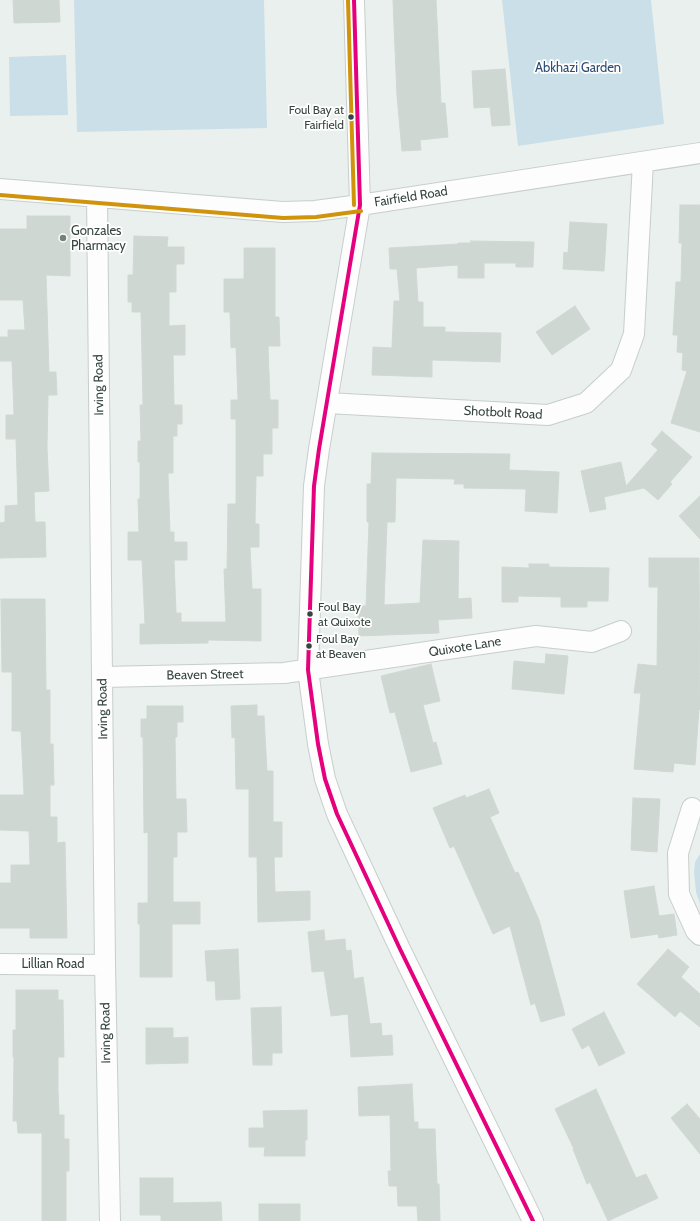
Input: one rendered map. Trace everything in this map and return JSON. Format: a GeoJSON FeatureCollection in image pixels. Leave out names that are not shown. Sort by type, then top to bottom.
{"type":"FeatureCollection","features":[{"type":"Feature","properties":{"kind":"street"},"geometry":{"type":"LineString","coordinates":[[354,0],[360,205],[318,449],[314,486],[308,670],[318,744],[325,779],[337,814],[404,956],[533,1221]]}},
{"type":"Feature","properties":{"kind":"street","name":"Fairfield Road"},"geometry":{"type":"LineString","coordinates":[[0,189],[283,212],[315,211],[700,153]]}},
{"type":"Feature","properties":{"kind":"street","name":"Shotbolt Road"},"geometry":{"type":"LineString","coordinates":[[327,403],[548,415],[586,403],[621,370],[634,334],[643,162]]}},
{"type":"Feature","properties":{"kind":"street","name":"Irving Road"},"geometry":{"type":"LineString","coordinates":[[96,197],[103,677],[105,965],[110,1221]]}},
{"type":"Feature","properties":{"kind":"street","name":"Quixote Lane"},"geometry":{"type":"LineString","coordinates":[[308,670],[536,636],[592,642],[621,631]]}},
{"type":"Feature","properties":{"kind":"street","name":"Beaven Street"},"geometry":{"type":"LineString","coordinates":[[103,677],[284,673],[308,670]]}},
{"type":"Feature","properties":{"kind":"street"},"geometry":{"type":"LineString","coordinates":[[692,808],[678,853],[680,894],[696,931],[700,935]]}},
{"type":"Feature","properties":{"kind":"street","name":"Lillian Road"},"geometry":{"type":"LineString","coordinates":[[0,964],[105,965]]}},
{"type":"Feature","properties":{"kind":"green space"},"geometry":{"type":"Polygon","coordinates":[[[74,0],[264,0],[267,128],[77,132],[74,0]]]}},
{"type":"Feature","properties":{"kind":"green space","name":"Abkhazi Garden"},"geometry":{"type":"Polygon","coordinates":[[[502,0],[651,0],[664,124],[518,146],[502,0]]]}},
{"type":"Feature","properties":{"kind":"green space"},"geometry":{"type":"Polygon","coordinates":[[[66,55],[68,115],[10,116],[9,57],[66,55]]]}},
{"type":"Feature","properties":{"kind":"green space"},"geometry":{"type":"Polygon","coordinates":[[[700,854],[700,904],[696,892],[694,872],[695,862],[700,854]]]}},
{"type":"Feature","properties":{"kind":"building"},"geometry":{"type":"Polygon","coordinates":[[[13,0],[59,0],[60,22],[14,23],[13,0]]]}},
{"type":"Feature","properties":{"kind":"building"},"geometry":{"type":"Polygon","coordinates":[[[393,0],[436,0],[441,103],[445,103],[448,137],[420,140],[421,150],[402,151],[397,96],[393,0]]]}},
{"type":"Feature","properties":{"kind":"building"},"geometry":{"type":"Polygon","coordinates":[[[505,69],[510,125],[492,126],[490,107],[474,108],[472,71],[505,69]]]}},
{"type":"Feature","properties":{"kind":"building"},"geometry":{"type":"Polygon","coordinates":[[[680,205],[700,205],[700,432],[671,423],[687,371],[682,370],[683,353],[677,352],[678,335],[673,335],[676,282],[681,282],[682,243],[679,243],[680,205]]]}},
{"type":"Feature","properties":{"kind":"building"},"geometry":{"type":"Polygon","coordinates":[[[27,216],[70,216],[70,276],[46,275],[49,372],[56,372],[57,395],[48,395],[47,447],[49,491],[34,492],[35,522],[45,522],[46,557],[0,558],[0,523],[5,522],[5,506],[18,505],[16,439],[6,439],[6,415],[14,415],[12,361],[0,361],[0,337],[8,337],[8,330],[25,330],[23,300],[0,300],[0,229],[27,229],[27,216]]]}},
{"type":"Feature","properties":{"kind":"building"},"geometry":{"type":"Polygon","coordinates":[[[570,222],[607,224],[604,271],[563,269],[564,252],[568,253],[570,222]]]}},
{"type":"Feature","properties":{"kind":"building"},"geometry":{"type":"Polygon","coordinates":[[[134,236],[168,237],[167,247],[184,247],[184,264],[176,264],[176,292],[169,292],[169,326],[185,325],[185,355],[173,355],[174,405],[182,405],[182,424],[177,424],[177,436],[173,436],[173,473],[168,473],[170,532],[174,532],[174,542],[187,542],[187,560],[174,560],[176,613],[181,613],[181,622],[226,622],[224,569],[227,569],[228,504],[236,504],[236,419],[231,419],[231,400],[238,400],[236,347],[231,348],[230,312],[224,312],[224,279],[244,279],[244,248],[275,248],[275,317],[279,317],[280,346],[268,346],[270,400],[278,400],[278,428],[272,428],[272,454],[263,454],[263,476],[256,476],[255,524],[259,524],[259,547],[250,547],[252,589],[261,589],[261,641],[208,640],[208,643],[140,644],[140,624],[145,624],[142,560],[128,560],[128,532],[139,532],[138,499],[140,499],[140,462],[138,462],[138,441],[141,441],[140,405],[143,405],[141,312],[132,312],[132,302],[128,302],[128,275],[133,275],[134,236]]]}},
{"type":"Feature","properties":{"kind":"building"},"geometry":{"type":"Polygon","coordinates":[[[471,241],[534,242],[533,267],[516,267],[516,263],[484,263],[484,278],[458,278],[458,265],[416,268],[418,302],[423,302],[423,327],[445,327],[445,332],[501,333],[500,362],[432,360],[432,377],[372,375],[373,347],[392,348],[394,301],[400,301],[397,269],[390,269],[389,248],[471,243],[471,241]]]}},
{"type":"Feature","properties":{"kind":"building"},"geometry":{"type":"Polygon","coordinates":[[[575,306],[590,329],[552,355],[536,332],[575,306]]]}},
{"type":"Feature","properties":{"kind":"building"},"geometry":{"type":"Polygon","coordinates":[[[662,431],[692,457],[670,482],[672,484],[658,500],[644,488],[604,497],[606,509],[590,512],[581,471],[621,462],[626,486],[658,450],[651,444],[662,431]]]}},
{"type":"Feature","properties":{"kind":"building"},"geometry":{"type":"Polygon","coordinates":[[[372,453],[510,454],[509,470],[559,472],[557,513],[525,511],[526,489],[464,488],[464,484],[454,484],[455,479],[396,478],[395,522],[387,522],[384,605],[420,603],[423,540],[459,541],[458,599],[471,598],[472,618],[438,620],[439,633],[359,636],[358,606],[366,606],[369,522],[367,522],[367,484],[371,484],[372,453]]]}},
{"type":"Feature","properties":{"kind":"building"},"geometry":{"type":"Polygon","coordinates":[[[700,496],[700,539],[679,516],[700,496]]]}},
{"type":"Feature","properties":{"kind":"building"},"geometry":{"type":"Polygon","coordinates":[[[649,558],[699,558],[700,710],[699,709],[695,765],[674,763],[673,772],[634,769],[641,693],[634,693],[638,664],[657,666],[658,587],[649,587],[649,558]]]}},
{"type":"Feature","properties":{"kind":"building"},"geometry":{"type":"Polygon","coordinates":[[[529,564],[549,564],[549,567],[609,568],[608,601],[587,601],[587,607],[561,607],[561,597],[518,596],[518,602],[502,602],[502,567],[529,568],[529,564]]]}},
{"type":"Feature","properties":{"kind":"building"},"geometry":{"type":"Polygon","coordinates":[[[1,599],[45,599],[46,690],[50,690],[50,744],[53,744],[54,785],[50,785],[50,817],[57,817],[57,843],[65,842],[67,938],[30,938],[30,928],[0,928],[0,883],[11,883],[11,865],[30,865],[29,831],[0,830],[0,795],[24,795],[21,731],[12,731],[12,672],[2,672],[1,599]]]}},
{"type":"Feature","properties":{"kind":"building"},"geometry":{"type":"Polygon","coordinates":[[[546,654],[568,656],[564,694],[512,689],[514,661],[545,664],[546,654]]]}},
{"type":"Feature","properties":{"kind":"building"},"geometry":{"type":"Polygon","coordinates":[[[431,664],[440,701],[423,705],[433,743],[436,742],[442,764],[411,772],[395,712],[390,713],[381,676],[431,664]]]}},
{"type":"Feature","properties":{"kind":"building"},"geometry":{"type":"Polygon","coordinates":[[[257,705],[257,716],[264,716],[267,771],[273,771],[273,822],[282,822],[282,857],[274,857],[275,892],[310,891],[310,920],[258,922],[257,857],[249,857],[249,789],[236,789],[235,737],[232,738],[231,706],[257,705]]]}},
{"type":"Feature","properties":{"kind":"building"},"geometry":{"type":"Polygon","coordinates":[[[147,706],[183,706],[183,722],[177,722],[177,737],[175,737],[176,799],[186,799],[187,832],[177,832],[177,857],[173,857],[173,902],[200,902],[200,924],[172,924],[172,977],[140,977],[140,924],[138,924],[138,903],[148,903],[148,832],[144,833],[143,737],[141,737],[141,719],[147,719],[147,706]]]}},
{"type":"Feature","properties":{"kind":"building"},"geometry":{"type":"Polygon","coordinates":[[[489,789],[499,813],[490,817],[515,873],[518,872],[539,920],[565,1015],[541,1022],[535,1003],[531,1005],[510,926],[493,934],[454,846],[450,848],[433,808],[465,795],[466,798],[489,789]]]}},
{"type":"Feature","properties":{"kind":"building"},"geometry":{"type":"Polygon","coordinates":[[[633,798],[660,799],[657,852],[631,850],[633,798]]]}},
{"type":"Feature","properties":{"kind":"building"},"geometry":{"type":"Polygon","coordinates":[[[654,886],[659,916],[674,914],[677,935],[659,938],[658,934],[631,938],[624,891],[654,886]]]}},
{"type":"Feature","properties":{"kind":"building"},"geometry":{"type":"Polygon","coordinates":[[[324,930],[325,941],[345,939],[346,951],[351,950],[354,979],[363,977],[370,1024],[381,1023],[382,1036],[392,1035],[393,1055],[351,1057],[348,1014],[331,1016],[324,971],[312,972],[308,932],[324,930]]]}},
{"type":"Feature","properties":{"kind":"building"},"geometry":{"type":"Polygon","coordinates":[[[238,949],[240,999],[216,1000],[215,981],[207,981],[205,951],[238,949]]]}},
{"type":"Feature","properties":{"kind":"building"},"geometry":{"type":"Polygon","coordinates":[[[668,949],[689,967],[681,977],[700,994],[700,1027],[680,1011],[675,1017],[637,984],[668,949]]]}},
{"type":"Feature","properties":{"kind":"building"},"geometry":{"type":"Polygon","coordinates":[[[16,990],[58,990],[58,1000],[63,1000],[64,1057],[58,1057],[58,1090],[59,1115],[64,1115],[64,1139],[69,1139],[69,1171],[66,1171],[66,1221],[42,1221],[42,1133],[18,1133],[17,1121],[13,1121],[13,1030],[16,1030],[16,990]]]}},
{"type":"Feature","properties":{"kind":"building"},"geometry":{"type":"Polygon","coordinates":[[[281,1007],[282,1053],[272,1053],[272,1065],[253,1065],[251,1008],[281,1007]]]}},
{"type":"Feature","properties":{"kind":"building"},"geometry":{"type":"Polygon","coordinates":[[[604,1012],[625,1053],[599,1066],[589,1045],[582,1049],[572,1029],[604,1012]]]}},
{"type":"Feature","properties":{"kind":"building"},"geometry":{"type":"Polygon","coordinates":[[[146,1028],[173,1028],[173,1038],[188,1037],[188,1063],[146,1064],[146,1028]]]}},
{"type":"Feature","properties":{"kind":"building"},"geometry":{"type":"Polygon","coordinates":[[[412,1084],[414,1122],[418,1122],[418,1129],[435,1129],[440,1221],[418,1221],[417,1206],[398,1206],[397,1186],[389,1186],[388,1171],[391,1171],[390,1115],[359,1116],[358,1087],[412,1084]]]}},
{"type":"Feature","properties":{"kind":"building"},"geometry":{"type":"Polygon","coordinates":[[[596,1089],[636,1178],[646,1174],[658,1198],[608,1221],[590,1182],[587,1184],[574,1149],[555,1109],[596,1089]]]}},
{"type":"Feature","properties":{"kind":"building"},"geometry":{"type":"Polygon","coordinates":[[[687,1104],[700,1119],[700,1154],[671,1118],[687,1104]]]}},
{"type":"Feature","properties":{"kind":"building"},"geometry":{"type":"Polygon","coordinates":[[[307,1110],[307,1140],[305,1140],[305,1156],[264,1156],[265,1147],[249,1147],[249,1128],[264,1128],[263,1111],[307,1110]]]}},
{"type":"Feature","properties":{"kind":"building"},"geometry":{"type":"Polygon","coordinates":[[[140,1178],[173,1178],[173,1203],[221,1202],[222,1221],[161,1221],[161,1215],[140,1215],[140,1178]]]}},
{"type":"Feature","properties":{"kind":"building"},"geometry":{"type":"Polygon","coordinates":[[[259,1204],[300,1204],[300,1221],[259,1221],[259,1204]]]}},
{"type":"Feature","properties":{"kind":"transit line"},"geometry":{"type":"LineString","coordinates":[[348,0],[354,205]]}},
{"type":"Feature","properties":{"kind":"transit line"},"geometry":{"type":"LineString","coordinates":[[354,0],[360,205],[314,486],[308,670],[318,744],[325,779],[337,814],[400,949],[533,1221]]}},
{"type":"Feature","properties":{"kind":"transit line"},"geometry":{"type":"LineString","coordinates":[[0,195],[283,218],[316,217],[361,211]]}},
{"type":"Feature","properties":{"kind":"place","name":"Foul Bay at Fairfield"},"geometry":{"type":"Point","coordinates":[351,117]}},
{"type":"Feature","properties":{"kind":"place","name":"Gonzales Pharmacy"},"geometry":{"type":"Point","coordinates":[63,238]}},
{"type":"Feature","properties":{"kind":"place","name":"Foul Bay at Quixote"},"geometry":{"type":"Point","coordinates":[310,614]}},
{"type":"Feature","properties":{"kind":"place","name":"Foul Bay at Beaven"},"geometry":{"type":"Point","coordinates":[309,646]}}]}
